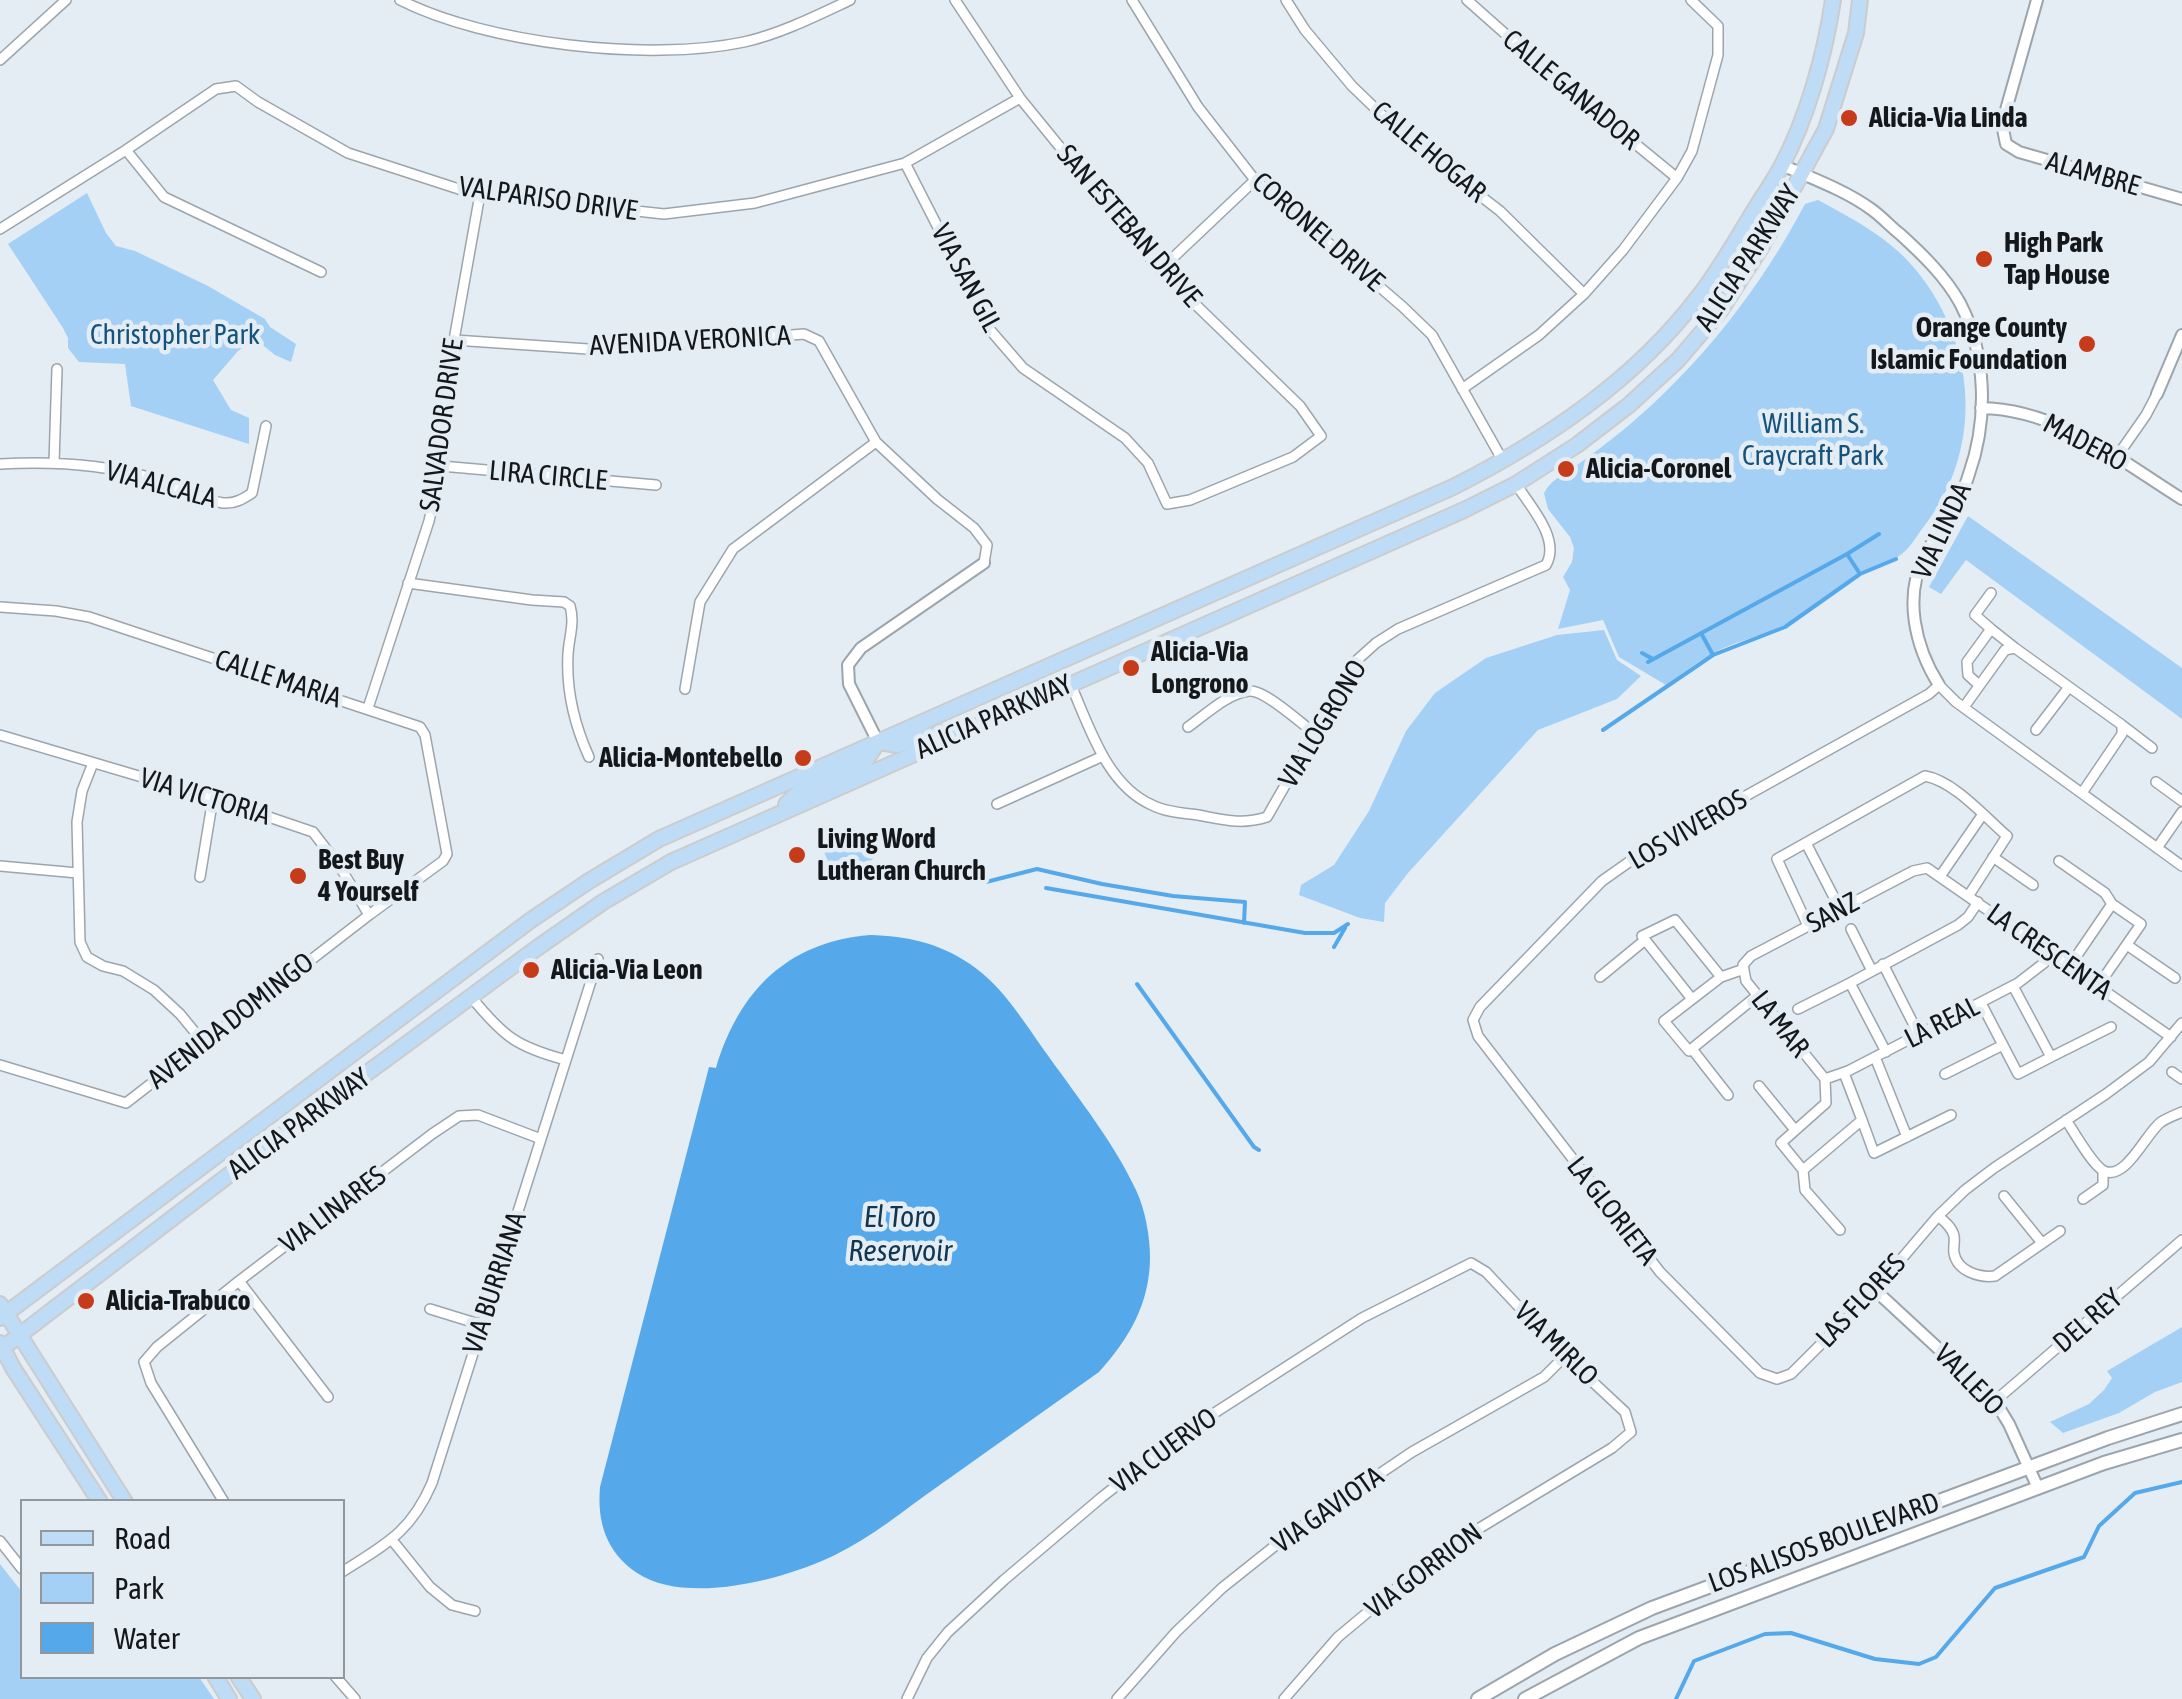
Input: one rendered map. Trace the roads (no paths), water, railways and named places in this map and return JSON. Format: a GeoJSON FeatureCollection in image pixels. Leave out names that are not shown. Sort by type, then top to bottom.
{"type":"FeatureCollection","features":[{"type":"Feature","properties":{"kind":"main road","name":"ALICIA PARKWAY"},"geometry":{"type":"LineString","coordinates":[[2,1312],[530,920],[659,839],[1453,486],[1562,424],[1613,385],[1700,296],[1782,164],[1820,64],[1833,0]]}},
{"type":"Feature","properties":{"kind":"main road","name":"ALICIA PARKWAY"},"geometry":{"type":"LineString","coordinates":[[1,1347],[238,1168],[603,902],[671,862],[1464,510],[1516,484],[1577,445],[1678,360],[1720,311],[1762,246],[1826,129],[1856,33],[1860,0]]}},
{"type":"Feature","properties":{"kind":"main road"},"geometry":{"type":"LineString","coordinates":[[1503,461],[1516,484]]}},
{"type":"Feature","properties":{"kind":"main road"},"geometry":{"type":"LineString","coordinates":[[778,812],[800,792],[866,760],[878,742],[898,746],[920,737],[961,732]]}},
{"type":"Feature","properties":{"kind":"main road"},"geometry":{"type":"LineString","coordinates":[[456,978],[472,998]]}},
{"type":"Feature","properties":{"kind":"main road"},"geometry":{"type":"LineString","coordinates":[[2,1312],[123,1499]]}},
{"type":"Feature","properties":{"kind":"main road"},"geometry":{"type":"LineString","coordinates":[[1,1347],[98,1499]]}},
{"type":"Feature","properties":{"kind":"main road","name":"LOS ALISOS BOULEVARD"},"geometry":{"type":"LineString","coordinates":[[1478,1699],[1555,1654],[1652,1608],[2182,1414]]}},
{"type":"Feature","properties":{"kind":"main road","name":"LOS ALISOS BOULEVARD"},"geometry":{"type":"LineString","coordinates":[[1524,1699],[1640,1638],[2104,1463],[2182,1440]]}},
{"type":"Feature","properties":{"kind":"street"},"geometry":{"type":"LineString","coordinates":[[0,60],[66,0]]}},
{"type":"Feature","properties":{"kind":"street"},"geometry":{"type":"LineString","coordinates":[[400,0],[483,29],[579,45],[645,50],[745,42],[850,0]]}},
{"type":"Feature","properties":{"kind":"street","name":"SAN ESTEBAN DRIVE"},"geometry":{"type":"LineString","coordinates":[[955,0],[1020,98],[1160,270],[1300,406],[1321,436]]}},
{"type":"Feature","properties":{"kind":"street","name":"CORONEL DRIVE"},"geometry":{"type":"LineString","coordinates":[[1132,0],[1198,107],[1255,180],[1432,336],[1503,461]]}},
{"type":"Feature","properties":{"kind":"street","name":"CALLE HOGAR"},"geometry":{"type":"LineString","coordinates":[[1286,0],[1305,30],[1352,86],[1407,139],[1500,211],[1584,294]]}},
{"type":"Feature","properties":{"kind":"street","name":"CALLE GANADOR"},"geometry":{"type":"LineString","coordinates":[[1467,0],[1554,78],[1677,178]]}},
{"type":"Feature","properties":{"kind":"street"},"geometry":{"type":"LineString","coordinates":[[1462,389],[1539,336],[1584,294],[1624,250],[1677,178],[1692,151],[1718,55],[1718,26],[1691,0]]}},
{"type":"Feature","properties":{"kind":"street","name":"ALAMBRE"},"geometry":{"type":"LineString","coordinates":[[2037,0],[2002,124],[2006,144],[2019,152],[2182,200]]}},
{"type":"Feature","properties":{"kind":"street","name":"VALPARISO DRIVE"},"geometry":{"type":"LineString","coordinates":[[2,224],[126,150],[216,89],[236,86],[348,154],[480,194],[664,214],[755,203],[906,163],[1020,98]]}},
{"type":"Feature","properties":{"kind":"street"},"geometry":{"type":"LineString","coordinates":[[126,150],[164,198],[321,272]]}},
{"type":"Feature","properties":{"kind":"street","name":"VIA SAN GIL"},"geometry":{"type":"LineString","coordinates":[[906,163],[990,331],[1023,368],[1125,438],[1148,463],[1167,504],[1190,500],[1293,457],[1321,436]]}},
{"type":"Feature","properties":{"kind":"street","name":"VIA LINDA"},"geometry":{"type":"LineString","coordinates":[[1782,164],[1871,208],[1925,257],[1960,304],[1977,352],[1983,383],[1980,430],[1970,472],[1958,502],[1924,558],[1914,595],[1921,649],[1939,685],[2182,866]]}},
{"type":"Feature","properties":{"kind":"street"},"geometry":{"type":"LineString","coordinates":[[1160,270],[1255,180]]}},
{"type":"Feature","properties":{"kind":"street","name":"SALVADOR DRIVE"},"geometry":{"type":"LineString","coordinates":[[368,708],[429,521],[440,466],[454,340],[480,194]]}},
{"type":"Feature","properties":{"kind":"street","name":"AVENIDA VERONICA"},"geometry":{"type":"LineString","coordinates":[[454,340],[603,350],[804,334],[819,341],[876,442],[936,499],[974,528],[987,545],[984,563]]}},
{"type":"Feature","properties":{"kind":"street"},"geometry":{"type":"LineString","coordinates":[[2116,458],[2146,415],[2182,335]]}},
{"type":"Feature","properties":{"kind":"street"},"geometry":{"type":"LineString","coordinates":[[54,463],[57,369]]}},
{"type":"Feature","properties":{"kind":"street","name":"MADERO"},"geometry":{"type":"LineString","coordinates":[[1980,408],[2034,415],[2075,432],[2182,499]]}},
{"type":"Feature","properties":{"kind":"street","name":"VIA ALCALA"},"geometry":{"type":"LineString","coordinates":[[0,464],[54,463],[104,468],[224,503],[239,501],[252,493],[266,426]]}},
{"type":"Feature","properties":{"kind":"street"},"geometry":{"type":"LineString","coordinates":[[685,689],[700,602],[733,548],[876,442]]}},
{"type":"Feature","properties":{"kind":"street","name":"LIRA CIRCLE"},"geometry":{"type":"LineString","coordinates":[[440,466],[656,485]]}},
{"type":"Feature","properties":{"kind":"street","name":"VIA LOGRONO"},"geometry":{"type":"LineString","coordinates":[[1070,684],[1103,756],[1118,778],[1152,806],[1248,823],[1268,816],[1356,661],[1376,642],[1546,565],[1552,554],[1550,541],[1516,484]]}},
{"type":"Feature","properties":{"kind":"street"},"geometry":{"type":"LineString","coordinates":[[878,742],[849,684],[848,664],[860,648],[984,563]]}},
{"type":"Feature","properties":{"kind":"street"},"geometry":{"type":"LineString","coordinates":[[408,583],[564,602],[570,606],[573,623],[568,680],[578,732],[589,757]]}},
{"type":"Feature","properties":{"kind":"street"},"geometry":{"type":"LineString","coordinates":[[1990,593],[1974,615],[2152,748]]}},
{"type":"Feature","properties":{"kind":"street","name":"CALLE MARIA"},"geometry":{"type":"LineString","coordinates":[[0,607],[90,617],[420,727],[425,735],[447,854],[443,861]]}},
{"type":"Feature","properties":{"kind":"street"},"geometry":{"type":"LineString","coordinates":[[1979,686],[1968,675],[1966,662],[1991,629]]}},
{"type":"Feature","properties":{"kind":"street"},"geometry":{"type":"LineString","coordinates":[[1964,707],[2005,650],[2016,648]]}},
{"type":"Feature","properties":{"kind":"street","name":"LOS VIVEROS"},"geometry":{"type":"LineString","coordinates":[[1472,1020],[1480,1007],[1602,882],[1636,857],[1939,685]]}},
{"type":"Feature","properties":{"kind":"street"},"geometry":{"type":"LineString","coordinates":[[2036,730],[2069,687]]}},
{"type":"Feature","properties":{"kind":"street"},"geometry":{"type":"LineString","coordinates":[[1188,727],[1248,690],[1260,692],[1314,734]]}},
{"type":"Feature","properties":{"kind":"street"},"geometry":{"type":"LineString","coordinates":[[2082,793],[2122,734],[2122,725]]}},
{"type":"Feature","properties":{"kind":"street","name":"VIA VICTORIA"},"geometry":{"type":"LineString","coordinates":[[0,736],[213,798],[313,832],[369,915]]}},
{"type":"Feature","properties":{"kind":"street"},"geometry":{"type":"LineString","coordinates":[[997,804],[1103,756]]}},
{"type":"Feature","properties":{"kind":"street"},"geometry":{"type":"LineString","coordinates":[[92,763],[77,822],[80,942],[88,957],[123,971],[154,990],[203,1042]]}},
{"type":"Feature","properties":{"kind":"street"},"geometry":{"type":"LineString","coordinates":[[1798,1009],[1958,926],[1968,917],[1973,898],[2008,836],[1938,778],[1925,776],[1777,859],[1808,926]]}},
{"type":"Feature","properties":{"kind":"street"},"geometry":{"type":"LineString","coordinates":[[2156,782],[2182,801]]}},
{"type":"Feature","properties":{"kind":"street"},"geometry":{"type":"LineString","coordinates":[[200,877],[213,798]]}},
{"type":"Feature","properties":{"kind":"street"},"geometry":{"type":"LineString","coordinates":[[2157,848],[2182,812]]}},
{"type":"Feature","properties":{"kind":"street"},"geometry":{"type":"LineString","coordinates":[[1941,875],[1982,814]]}},
{"type":"Feature","properties":{"kind":"street"},"geometry":{"type":"LineString","coordinates":[[1806,843],[1840,909]]}},
{"type":"Feature","properties":{"kind":"street"},"geometry":{"type":"LineString","coordinates":[[1993,858],[2033,885]]}},
{"type":"Feature","properties":{"kind":"street","name":"AVENIDA DOMINGO"},"geometry":{"type":"LineString","coordinates":[[0,1065],[126,1103],[443,861]]}},
{"type":"Feature","properties":{"kind":"street"},"geometry":{"type":"LineString","coordinates":[[2059,861],[2141,924],[2098,986]]}},
{"type":"Feature","properties":{"kind":"street"},"geometry":{"type":"LineString","coordinates":[[0,866],[78,873]]}},
{"type":"Feature","properties":{"kind":"street","name":"LA CRESCENTA"},"geometry":{"type":"LineString","coordinates":[[1927,868],[2171,1037]]}},
{"type":"Feature","properties":{"kind":"street","name":"SANZ"},"geometry":{"type":"LineString","coordinates":[[1721,977],[1744,967],[1751,956],[1913,871],[1927,868]]}},
{"type":"Feature","properties":{"kind":"street"},"geometry":{"type":"LineString","coordinates":[[2069,966],[2112,904]]}},
{"type":"Feature","properties":{"kind":"street"},"geometry":{"type":"LineString","coordinates":[[1692,999],[1642,936],[1674,920],[1721,977],[1664,1021],[1689,1052],[1758,996]]}},
{"type":"Feature","properties":{"kind":"street"},"geometry":{"type":"LineString","coordinates":[[1851,930],[1872,971]]}},
{"type":"Feature","properties":{"kind":"street"},"geometry":{"type":"LineString","coordinates":[[1600,977],[1645,940]]}},
{"type":"Feature","properties":{"kind":"street"},"geometry":{"type":"LineString","coordinates":[[2127,945],[2175,978]]}},
{"type":"Feature","properties":{"kind":"street","name":"LA REAL"},"geometry":{"type":"LineString","coordinates":[[1825,1078],[1844,1073],[2013,986],[2051,954]]}},
{"type":"Feature","properties":{"kind":"street","name":"VIA BURRIANA"},"geometry":{"type":"LineString","coordinates":[[345,1570],[392,1540],[409,1524],[432,1483],[598,959]]}},
{"type":"Feature","properties":{"kind":"street"},"geometry":{"type":"LineString","coordinates":[[1883,964],[1919,1035]]}},
{"type":"Feature","properties":{"kind":"street","name":"LA MAR"},"geometry":{"type":"LineString","coordinates":[[1744,967],[1746,981],[1825,1078]]}},
{"type":"Feature","properties":{"kind":"street"},"geometry":{"type":"LineString","coordinates":[[1850,982],[1886,1052]]}},
{"type":"Feature","properties":{"kind":"street"},"geometry":{"type":"LineString","coordinates":[[2013,986],[2051,1056]]}},
{"type":"Feature","properties":{"kind":"street"},"geometry":{"type":"LineString","coordinates":[[472,998],[496,1028],[515,1041],[566,1060]]}},
{"type":"Feature","properties":{"kind":"street"},"geometry":{"type":"LineString","coordinates":[[1981,1003],[2018,1074],[2111,1026]]}},
{"type":"Feature","properties":{"kind":"street","name":"LA GLORIETA"},"geometry":{"type":"LineString","coordinates":[[1472,1020],[1478,1036],[1660,1272],[1760,1373],[1777,1380]]}},
{"type":"Feature","properties":{"kind":"street","name":"LAS FLORES"},"geometry":{"type":"LineString","coordinates":[[1777,1380],[1792,1374],[1966,1190],[2149,1062],[2182,1023]]}},
{"type":"Feature","properties":{"kind":"street"},"geometry":{"type":"LineString","coordinates":[[1945,1074],[2003,1045]]}},
{"type":"Feature","properties":{"kind":"street"},"geometry":{"type":"LineString","coordinates":[[1692,1049],[1728,1095]]}},
{"type":"Feature","properties":{"kind":"street"},"geometry":{"type":"LineString","coordinates":[[1876,1057],[1907,1137]]}},
{"type":"Feature","properties":{"kind":"street"},"geometry":{"type":"LineString","coordinates":[[2172,1072],[2182,1078]]}},
{"type":"Feature","properties":{"kind":"street"},"geometry":{"type":"LineString","coordinates":[[1844,1073],[1874,1154],[1951,1115]]}},
{"type":"Feature","properties":{"kind":"street"},"geometry":{"type":"LineString","coordinates":[[1825,1078],[1826,1103],[1781,1143],[1803,1170],[1805,1190],[1840,1230]]}},
{"type":"Feature","properties":{"kind":"street"},"geometry":{"type":"LineString","coordinates":[[1758,1086],[1796,1130]]}},
{"type":"Feature","properties":{"kind":"street"},"geometry":{"type":"LineString","coordinates":[[2102,1171],[2125,1166],[2161,1122],[2182,1112]]}},
{"type":"Feature","properties":{"kind":"street","name":"VIA LINARES"},"geometry":{"type":"LineString","coordinates":[[222,1499],[151,1383],[144,1362],[157,1347],[459,1116],[478,1116],[541,1139]]}},
{"type":"Feature","properties":{"kind":"street"},"geometry":{"type":"LineString","coordinates":[[1803,1170],[1862,1120]]}},
{"type":"Feature","properties":{"kind":"street"},"geometry":{"type":"LineString","coordinates":[[2066,1120],[2102,1171],[2103,1184],[2083,1198]]}},
{"type":"Feature","properties":{"kind":"street"},"geometry":{"type":"LineString","coordinates":[[2004,1196],[2042,1243]]}},
{"type":"Feature","properties":{"kind":"street"},"geometry":{"type":"LineString","coordinates":[[1938,1216],[1954,1236],[1954,1258],[1958,1264],[1982,1278],[1994,1276],[2060,1231]]}},
{"type":"Feature","properties":{"kind":"street","name":"DEL REY"},"geometry":{"type":"LineString","coordinates":[[1995,1401],[2182,1240]]}},
{"type":"Feature","properties":{"kind":"street","name":"VIA MIRLO"},"geometry":{"type":"LineString","coordinates":[[1471,1263],[1486,1272],[1625,1412],[1631,1432]]}},
{"type":"Feature","properties":{"kind":"street","name":"VIA CUERVO"},"geometry":{"type":"LineString","coordinates":[[908,1699],[928,1658],[948,1632],[1018,1568],[1157,1453],[1347,1328],[1471,1263]]}},
{"type":"Feature","properties":{"kind":"street"},"geometry":{"type":"LineString","coordinates":[[240,1281],[328,1397]]}},
{"type":"Feature","properties":{"kind":"street","name":"VALLEJO"},"geometry":{"type":"LineString","coordinates":[[1875,1290],[1995,1401],[2038,1488]]}},
{"type":"Feature","properties":{"kind":"street"},"geometry":{"type":"LineString","coordinates":[[430,1309],[482,1324]]}},
{"type":"Feature","properties":{"kind":"street","name":"VIA GAVIOTA"},"geometry":{"type":"LineString","coordinates":[[1117,1699],[1176,1632],[1222,1588],[1286,1537],[1412,1452],[1544,1377],[1566,1356]]}},
{"type":"Feature","properties":{"kind":"street","name":"VIA GORRION"},"geometry":{"type":"LineString","coordinates":[[1284,1699],[1338,1638],[1440,1552],[1612,1448],[1631,1432]]}},
{"type":"Feature","properties":{"kind":"street"},"geometry":{"type":"LineString","coordinates":[[392,1540],[430,1587],[452,1605],[475,1611]]}},
{"type":"Feature","properties":{"kind":"street"},"geometry":{"type":"LineString","coordinates":[[0,1541],[20,1566]]}},
{"type":"Feature","properties":{"kind":"street"},"geometry":{"type":"LineString","coordinates":[[337,1679],[355,1699]]}},
{"type":"Feature","properties":{"kind":"water","name":"El Toro Reservoir"},"geometry":{"type":"Polygon","coordinates":[[[870,935],[922,942],[958,957],[982,973],[1022,1019],[1107,1138],[1139,1197],[1150,1257],[1142,1305],[1120,1347],[1099,1372],[849,1548],[764,1580],[709,1588],[658,1583],[626,1565],[611,1546],[602,1524],[600,1487],[709,1067],[716,1068],[738,1016],[771,975],[814,948],[870,935]]]}},
{"type":"Feature","properties":{"kind":"waterway"},"geometry":{"type":"LineString","coordinates":[[1648,662],[1879,534]]}},
{"type":"Feature","properties":{"kind":"waterway"},"geometry":{"type":"LineString","coordinates":[[1713,655],[1785,627],[1860,574],[1847,554]]}},
{"type":"Feature","properties":{"kind":"waterway"},"geometry":{"type":"LineString","coordinates":[[1860,574],[1896,559]]}},
{"type":"Feature","properties":{"kind":"waterway"},"geometry":{"type":"LineString","coordinates":[[1603,730],[1713,655],[1701,633]]}},
{"type":"Feature","properties":{"kind":"waterway"},"geometry":{"type":"LineString","coordinates":[[1642,653],[1653,659]]}},
{"type":"Feature","properties":{"kind":"waterway"},"geometry":{"type":"LineString","coordinates":[[986,882],[1037,869],[1173,896],[1245,902],[1244,923]]}},
{"type":"Feature","properties":{"kind":"waterway"},"geometry":{"type":"LineString","coordinates":[[1046,888],[1305,933],[1334,933],[1348,924]]}},
{"type":"Feature","properties":{"kind":"waterway"},"geometry":{"type":"LineString","coordinates":[[1334,947],[1345,928]]}},
{"type":"Feature","properties":{"kind":"waterway"},"geometry":{"type":"LineString","coordinates":[[1137,984],[1259,1150]]}},
{"type":"Feature","properties":{"kind":"waterway"},"geometry":{"type":"LineString","coordinates":[[1676,1699],[1694,1661],[1765,1634],[1791,1633],[1875,1659],[1919,1664],[1936,1657],[1995,1588],[2084,1557],[2099,1526],[2135,1493],[2182,1482]]}},
{"type":"Feature","properties":{"kind":"place","name":"Alicia-Via Linda"},"geometry":{"type":"Point","coordinates":[1849,118]}},
{"type":"Feature","properties":{"kind":"place","name":"High Park Tap House"},"geometry":{"type":"Point","coordinates":[1984,259]}},
{"type":"Feature","properties":{"kind":"place","name":"Orange County Islamic Foundation"},"geometry":{"type":"Point","coordinates":[2087,344]}},
{"type":"Feature","properties":{"kind":"place","name":"Alicia-Coronel"},"geometry":{"type":"Point","coordinates":[1566,469]}},
{"type":"Feature","properties":{"kind":"place","name":"Alicia-Via Longrono"},"geometry":{"type":"Point","coordinates":[1131,668]}},
{"type":"Feature","properties":{"kind":"place","name":"Alicia-Montebello"},"geometry":{"type":"Point","coordinates":[803,758]}},
{"type":"Feature","properties":{"kind":"place","name":"Living Word Lutheran Church"},"geometry":{"type":"Point","coordinates":[797,855]}},
{"type":"Feature","properties":{"kind":"place","name":"Best Buy 4 Yourself"},"geometry":{"type":"Point","coordinates":[298,876]}},
{"type":"Feature","properties":{"kind":"place","name":"Alicia-Via Leon"},"geometry":{"type":"Point","coordinates":[531,970]}},
{"type":"Feature","properties":{"kind":"place","name":"Alicia-Trabuco"},"geometry":{"type":"Point","coordinates":[86,1301]}},
{"type":"Feature","properties":{"kind":"park label","name":"Christopher Park"},"geometry":{"type":"Point","coordinates":[175,335]}},
{"type":"Feature","properties":{"kind":"park label","name":"William S. Craycraft Park"},"geometry":{"type":"Point","coordinates":[1813,440]}}]}
